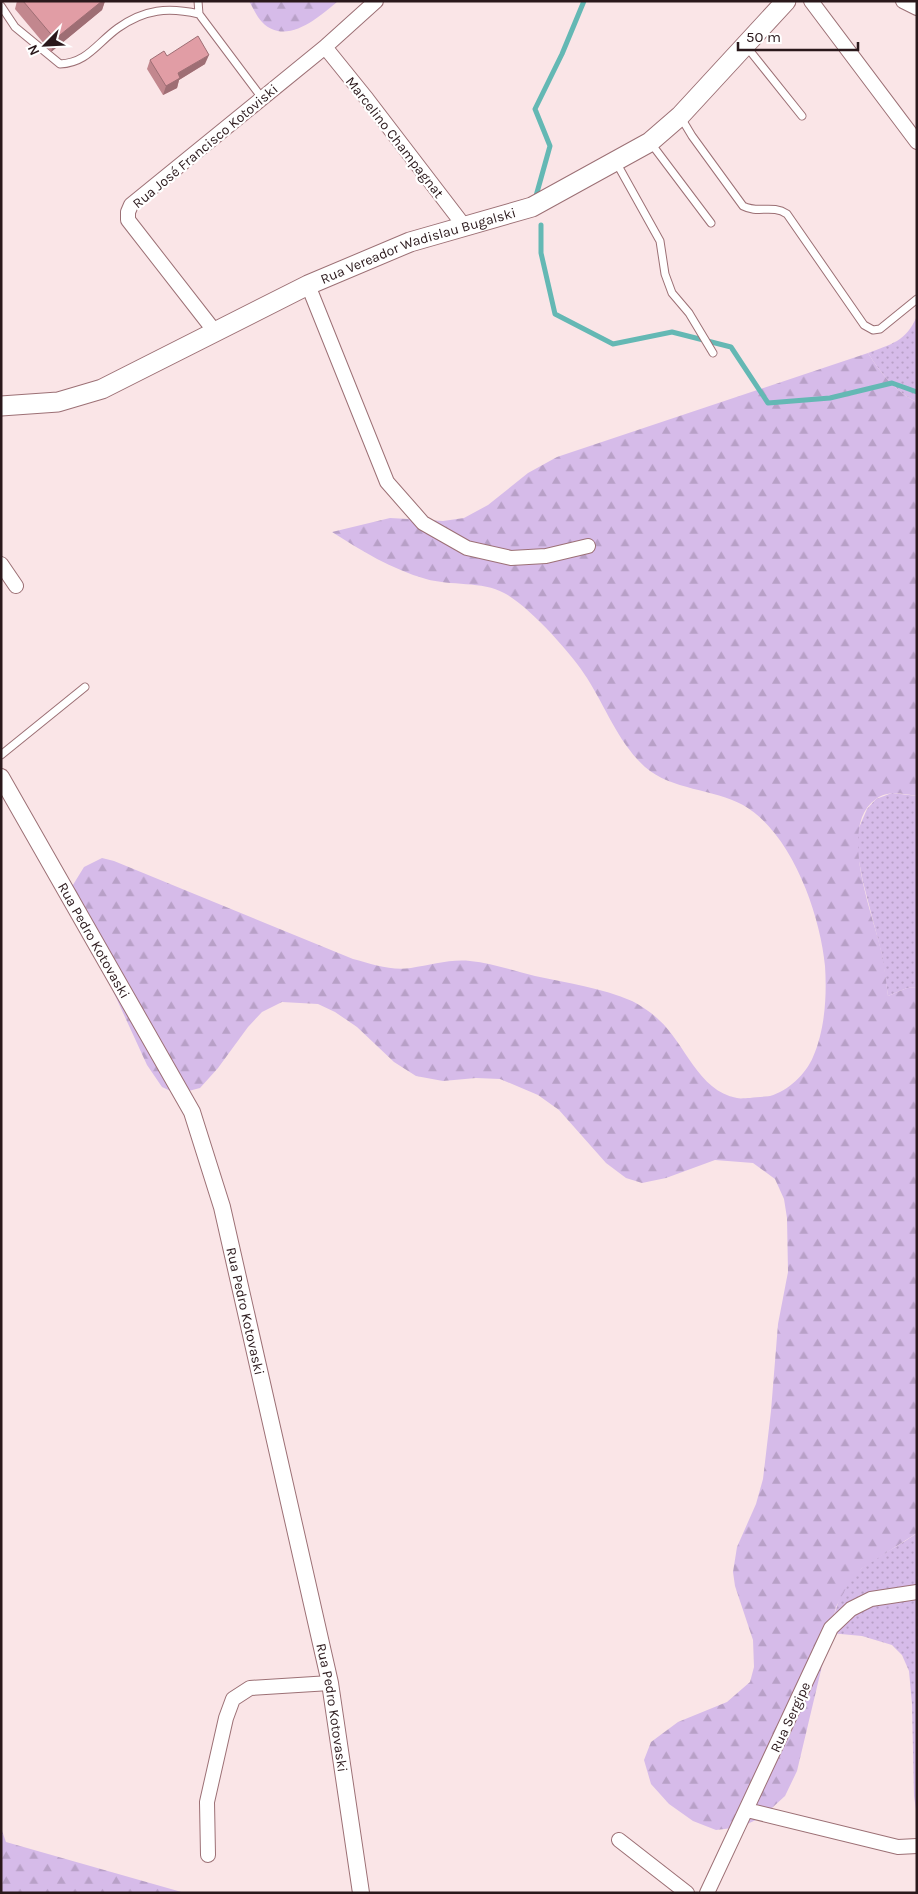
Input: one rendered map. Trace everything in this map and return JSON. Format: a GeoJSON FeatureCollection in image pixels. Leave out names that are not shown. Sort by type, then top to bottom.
{"type":"FeatureCollection","features":[{"type":"Feature","properties":{"kind":"main road","name":"Rua Vereador Wadislau Bugalski"},"geometry":{"type":"LineString","coordinates":[[1,406],[58,402],[102,390],[308,285],[410,242],[532,207],[650,142],[680,116],[786,1]]}},
{"type":"Feature","properties":{"kind":"street","name":"Rua José Francisco Kotoviski"},"geometry":{"type":"LineString","coordinates":[[216,333],[128,220],[128,212],[131,205],[325,47],[376,1]]}},
{"type":"Feature","properties":{"kind":"street"},"geometry":{"type":"LineString","coordinates":[[811,1],[917,142]]}},
{"type":"Feature","properties":{"kind":"street"},"geometry":{"type":"LineString","coordinates":[[903,1],[917,8]]}},
{"type":"Feature","properties":{"kind":"street","name":"Marcelino Champagnat"},"geometry":{"type":"LineString","coordinates":[[325,47],[465,227]]}},
{"type":"Feature","properties":{"kind":"street"},"geometry":{"type":"LineString","coordinates":[[308,285],[386,482],[423,523],[467,548],[511,558],[546,556],[588,546]]}},
{"type":"Feature","properties":{"kind":"street"},"geometry":{"type":"LineString","coordinates":[[1,564],[16,586]]}},
{"type":"Feature","properties":{"kind":"street","name":"Rua Pedro Kotovaski"},"geometry":{"type":"LineString","coordinates":[[1,777],[192,1112],[222,1207],[330,1683],[361,1893]]}},
{"type":"Feature","properties":{"kind":"street","name":"Rua Sergipe"},"geometry":{"type":"LineString","coordinates":[[707,1893],[831,1628],[851,1609],[871,1599],[917,1592]]}},
{"type":"Feature","properties":{"kind":"street"},"geometry":{"type":"LineString","coordinates":[[208,1855],[207,1802],[232,1699],[250,1688],[330,1683]]}},
{"type":"Feature","properties":{"kind":"street"},"geometry":{"type":"LineString","coordinates":[[747,1810],[898,1846],[917,1846]]}},
{"type":"Feature","properties":{"kind":"street"},"geometry":{"type":"LineString","coordinates":[[619,1840],[686,1893]]}},
{"type":"Feature","properties":{"kind":"lane"},"geometry":{"type":"LineString","coordinates":[[198,1],[199,14],[262,98]]}},
{"type":"Feature","properties":{"kind":"lane"},"geometry":{"type":"LineString","coordinates":[[1,6],[15,27],[60,64],[73,63],[90,53],[118,28],[144,14],[168,9],[199,14]]}},
{"type":"Feature","properties":{"kind":"lane"},"geometry":{"type":"LineString","coordinates":[[746,46],[802,116]]}},
{"type":"Feature","properties":{"kind":"lane"},"geometry":{"type":"LineString","coordinates":[[680,116],[692,136],[743,206],[748,209],[779,209],[786,214],[864,325],[873,330],[880,330],[917,299]]}},
{"type":"Feature","properties":{"kind":"lane"},"geometry":{"type":"LineString","coordinates":[[650,142],[711,223]]}},
{"type":"Feature","properties":{"kind":"lane"},"geometry":{"type":"LineString","coordinates":[[616,161],[660,241],[664,274],[672,293],[689,314],[713,353]]}},
{"type":"Feature","properties":{"kind":"lane"},"geometry":{"type":"LineString","coordinates":[[1,755],[85,686]]}},
{"type":"Feature","properties":{"kind":"green space"},"geometry":{"type":"Polygon","coordinates":[[[249,1],[338,1],[302,27],[292,31],[281,32],[271,29],[262,22],[249,1]]]}},
{"type":"Feature","properties":{"kind":"green space"},"geometry":{"type":"Polygon","coordinates":[[[917,316],[917,402],[902,393],[889,381],[868,353],[903,337],[913,325],[917,316]]]}},
{"type":"Feature","properties":{"kind":"green space"},"geometry":{"type":"Polygon","coordinates":[[[868,353],[895,387],[917,402],[917,796],[886,794],[876,799],[864,812],[859,829],[858,850],[866,896],[882,954],[888,996],[907,988],[917,987],[917,1533],[861,1569],[851,1579],[836,1607],[797,1771],[785,1796],[762,1817],[741,1827],[716,1830],[693,1821],[669,1804],[651,1784],[644,1760],[651,1742],[678,1722],[727,1702],[750,1682],[754,1667],[753,1640],[735,1586],[733,1572],[737,1547],[756,1504],[763,1479],[778,1324],[788,1272],[787,1218],[784,1199],[775,1179],[753,1163],[715,1160],[666,1178],[642,1183],[626,1178],[606,1163],[559,1110],[538,1095],[500,1079],[476,1078],[443,1081],[416,1076],[394,1062],[357,1027],[335,1012],[318,1004],[282,1002],[262,1012],[200,1088],[177,1094],[162,1087],[147,1065],[68,893],[84,867],[102,858],[114,861],[353,959],[367,963],[404,969],[448,962],[470,961],[597,989],[632,1001],[653,1015],[677,1041],[702,1076],[724,1094],[737,1098],[768,1096],[777,1094],[790,1086],[806,1070],[817,1047],[823,1024],[826,989],[825,966],[817,922],[810,899],[789,854],[775,834],[760,817],[743,805],[667,780],[655,775],[645,767],[627,747],[587,678],[572,657],[537,619],[514,599],[496,589],[435,581],[413,575],[377,559],[332,532],[390,518],[443,521],[464,518],[488,505],[528,473],[557,457],[868,353]]]}},
{"type":"Feature","properties":{"kind":"green space"},"geometry":{"type":"Polygon","coordinates":[[[892,793],[917,796],[917,987],[907,988],[888,996],[882,955],[858,856],[858,830],[867,809],[876,799],[892,793]]]}},
{"type":"Feature","properties":{"kind":"green space"},"geometry":{"type":"Polygon","coordinates":[[[917,1533],[917,1816],[914,1796],[912,1704],[909,1671],[902,1655],[892,1645],[862,1636],[830,1633],[837,1605],[850,1579],[863,1567],[917,1533]]]}},
{"type":"Feature","properties":{"kind":"green space"},"geometry":{"type":"Polygon","coordinates":[[[1,1828],[6,1842],[185,1893],[1,1893],[1,1828]]]}},
{"type":"Feature","properties":{"kind":"building"},"geometry":{"type":"Polygon","coordinates":[[[23,1],[102,1],[55,39],[23,1]]]}},
{"type":"Feature","properties":{"kind":"building"},"geometry":{"type":"Polygon","coordinates":[[[198,36],[209,55],[178,73],[180,78],[166,86],[150,60],[164,51],[167,56],[198,36]]]}},
{"type":"Feature","properties":{"kind":"waterway"},"geometry":{"type":"LineString","coordinates":[[536,196],[550,146],[535,109],[562,54],[584,1]]}},
{"type":"Feature","properties":{"kind":"waterway"},"geometry":{"type":"LineString","coordinates":[[541,225],[541,253],[555,314],[613,344],[672,332],[731,347],[768,403],[830,398],[892,383],[917,392]]}}]}
